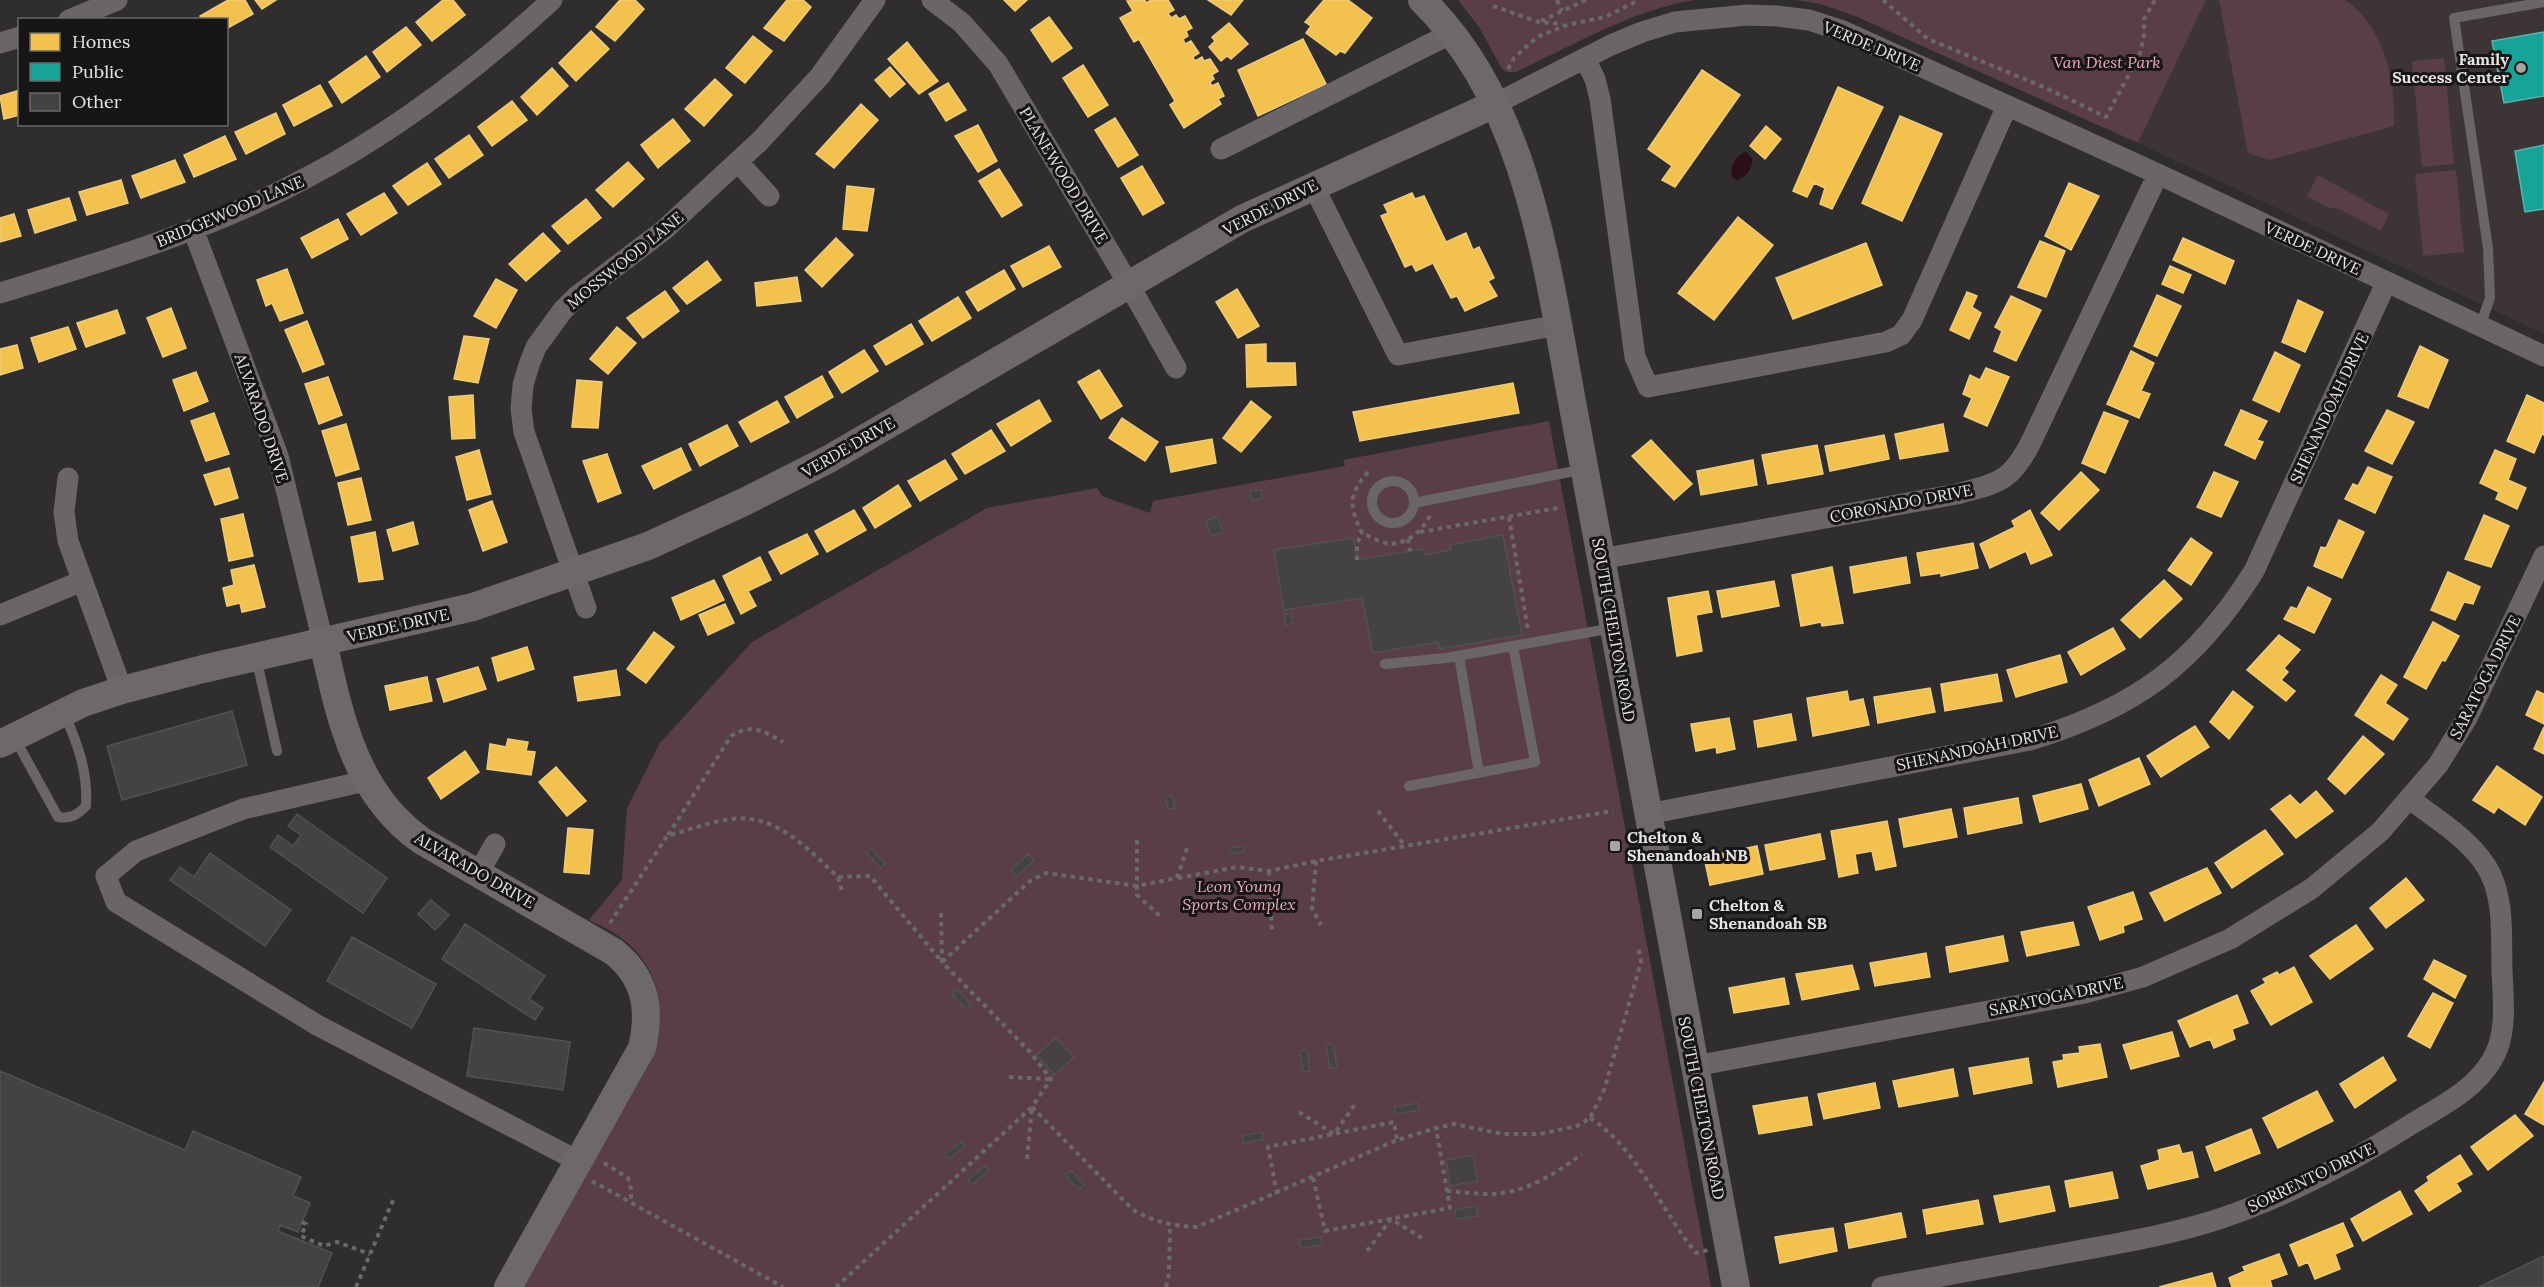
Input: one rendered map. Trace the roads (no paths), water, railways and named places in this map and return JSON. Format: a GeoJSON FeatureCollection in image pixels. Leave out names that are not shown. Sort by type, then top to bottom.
{"type":"FeatureCollection","features":[{"type":"Feature","properties":{"kind":"street"},"geometry":{"type":"LineString","coordinates":[[74,18],[117,0]]}},
{"type":"Feature","properties":{"kind":"street","name":"BRIDGEWOOD LANE"},"geometry":{"type":"LineString","coordinates":[[0,293],[89,266],[193,229],[306,179],[377,138],[484,59],[552,0]]}},
{"type":"Feature","properties":{"kind":"street","name":"MOSSWOOD LANE"},"geometry":{"type":"LineString","coordinates":[[586,608],[572,574],[524,432],[521,409],[523,385],[528,366],[547,330],[577,296],[664,230],[738,162],[820,76],[875,0]]}},
{"type":"Feature","properties":{"kind":"street","name":"PLANEWOOD DRIVE"},"geometry":{"type":"LineString","coordinates":[[932,0],[962,23],[998,64],[1176,368]]}},
{"type":"Feature","properties":{"kind":"street","name":"SOUTH CHELTON ROAD"},"geometry":{"type":"LineString","coordinates":[[1422,0],[1452,33],[1475,67],[1495,104],[1517,159],[1531,205],[1558,325],[1586,469],[1736,1287]]}},
{"type":"Feature","properties":{"kind":"street","name":"VERDE DRIVE"},"geometry":{"type":"LineString","coordinates":[[7,740],[63,712],[122,690],[462,610],[648,546],[829,459],[1242,219],[1495,104],[1642,32],[1675,22],[1747,15],[1777,16],[1809,20],[1843,31],[2158,174],[2544,356]]}},
{"type":"Feature","properties":{"kind":"street"},"geometry":{"type":"LineString","coordinates":[[1221,149],[1452,33]]}},
{"type":"Feature","properties":{"kind":"street"},"geometry":{"type":"LineString","coordinates":[[0,43],[18,38]]}},
{"type":"Feature","properties":{"kind":"street"},"geometry":{"type":"LineString","coordinates":[[1585,59],[1595,79],[1600,99],[1635,357],[1648,387],[1886,342],[1901,335],[1912,320],[2007,106]]}},
{"type":"Feature","properties":{"kind":"street"},"geometry":{"type":"LineString","coordinates":[[738,162],[769,196]]}},
{"type":"Feature","properties":{"kind":"street","name":"CORONADO DRIVE"},"geometry":{"type":"LineString","coordinates":[[1601,559],[1957,494],[1986,486],[2006,477],[2020,464],[2158,174]]}},
{"type":"Feature","properties":{"kind":"street"},"geometry":{"type":"LineString","coordinates":[[1313,185],[1398,355],[1558,325]]}},
{"type":"Feature","properties":{"kind":"street","name":"ALVARADO DRIVE"},"geometry":{"type":"LineString","coordinates":[[193,229],[278,456],[339,715],[365,781],[406,830],[600,942],[626,962],[642,985],[647,1001],[646,1032],[642,1048],[589,1167],[508,1287]]}},
{"type":"Feature","properties":{"kind":"street","name":"SHENANDOAH DRIVE"},"geometry":{"type":"LineString","coordinates":[[1648,814],[2030,740],[2076,726],[2128,701],[2165,675],[2199,645],[2231,608],[2254,571],[2386,283]]}},
{"type":"Feature","properties":{"kind":"street"},"geometry":{"type":"LineString","coordinates":[[68,478],[64,512],[68,541],[122,690]]}},
{"type":"Feature","properties":{"kind":"street","name":"SARATOGA DRIVE"},"geometry":{"type":"LineString","coordinates":[[1695,1066],[2085,993],[2143,977],[2230,939],[2311,889],[2372,839],[2438,765],[2467,718],[2544,556]]}},
{"type":"Feature","properties":{"kind":"street"},"geometry":{"type":"LineString","coordinates":[[0,615],[82,581]]}},
{"type":"Feature","properties":{"kind":"street"},"geometry":{"type":"LineString","coordinates":[[365,781],[243,809],[136,851],[106,876],[116,902],[317,1025],[589,1167]]}},
{"type":"Feature","properties":{"kind":"street","name":"SORRENTO DRIVE"},"geometry":{"type":"LineString","coordinates":[[1882,1287],[2166,1234],[2220,1219],[2280,1195],[2357,1158],[2461,1093],[2480,1077],[2494,1058],[2502,1036],[2504,1013],[2500,915],[2496,890],[2487,867],[2470,846],[2410,799]]}},
{"type":"Feature","properties":{"kind":"street"},"geometry":{"type":"LineString","coordinates":[[479,873],[495,844]]}},
{"type":"Feature","properties":{"kind":"lane"},"geometry":{"type":"LineString","coordinates":[[2480,326],[2490,298],[2488,249],[2454,18],[2544,2]]}},
{"type":"Feature","properties":{"kind":"lane"},"geometry":{"type":"LineString","coordinates":[[1414,503],[1586,469]]}},
{"type":"Feature","properties":{"kind":"lane"},"geometry":{"type":"LineString","coordinates":[[1392,481],[1407,487],[1414,503],[1407,518],[1392,524],[1380,520],[1371,504],[1375,490],[1380,485],[1392,481]]}},
{"type":"Feature","properties":{"kind":"lane"},"geometry":{"type":"LineString","coordinates":[[1385,664],[1459,656],[1614,628]]}},
{"type":"Feature","properties":{"kind":"lane"},"geometry":{"type":"LineString","coordinates":[[1409,786],[1535,762],[1513,646]]}},
{"type":"Feature","properties":{"kind":"lane"},"geometry":{"type":"LineString","coordinates":[[1459,656],[1479,773]]}},
{"type":"Feature","properties":{"kind":"lane"},"geometry":{"type":"LineString","coordinates":[[256,657],[277,751]]}},
{"type":"Feature","properties":{"kind":"lane"},"geometry":{"type":"LineString","coordinates":[[7,740],[58,816],[68,819],[86,806],[86,775],[79,748],[63,712]]}},
{"type":"Feature","properties":{"kind":"place","name":"Family Success Center"},"geometry":{"type":"Point","coordinates":[2521,68]}},
{"type":"Feature","properties":{"kind":"place","name":"Chelton & Shenandoah NB"},"geometry":{"type":"Point","coordinates":[1615,846]}},
{"type":"Feature","properties":{"kind":"place","name":"Chelton & Shenandoah SB"},"geometry":{"type":"Point","coordinates":[1697,914]}},
{"type":"Feature","properties":{"kind":"park label","name":"Van Diest Park"},"geometry":{"type":"Point","coordinates":[2107,62]}},
{"type":"Feature","properties":{"kind":"park label","name":"Leon Young Sports Complex"},"geometry":{"type":"Point","coordinates":[1239,895]}}]}
